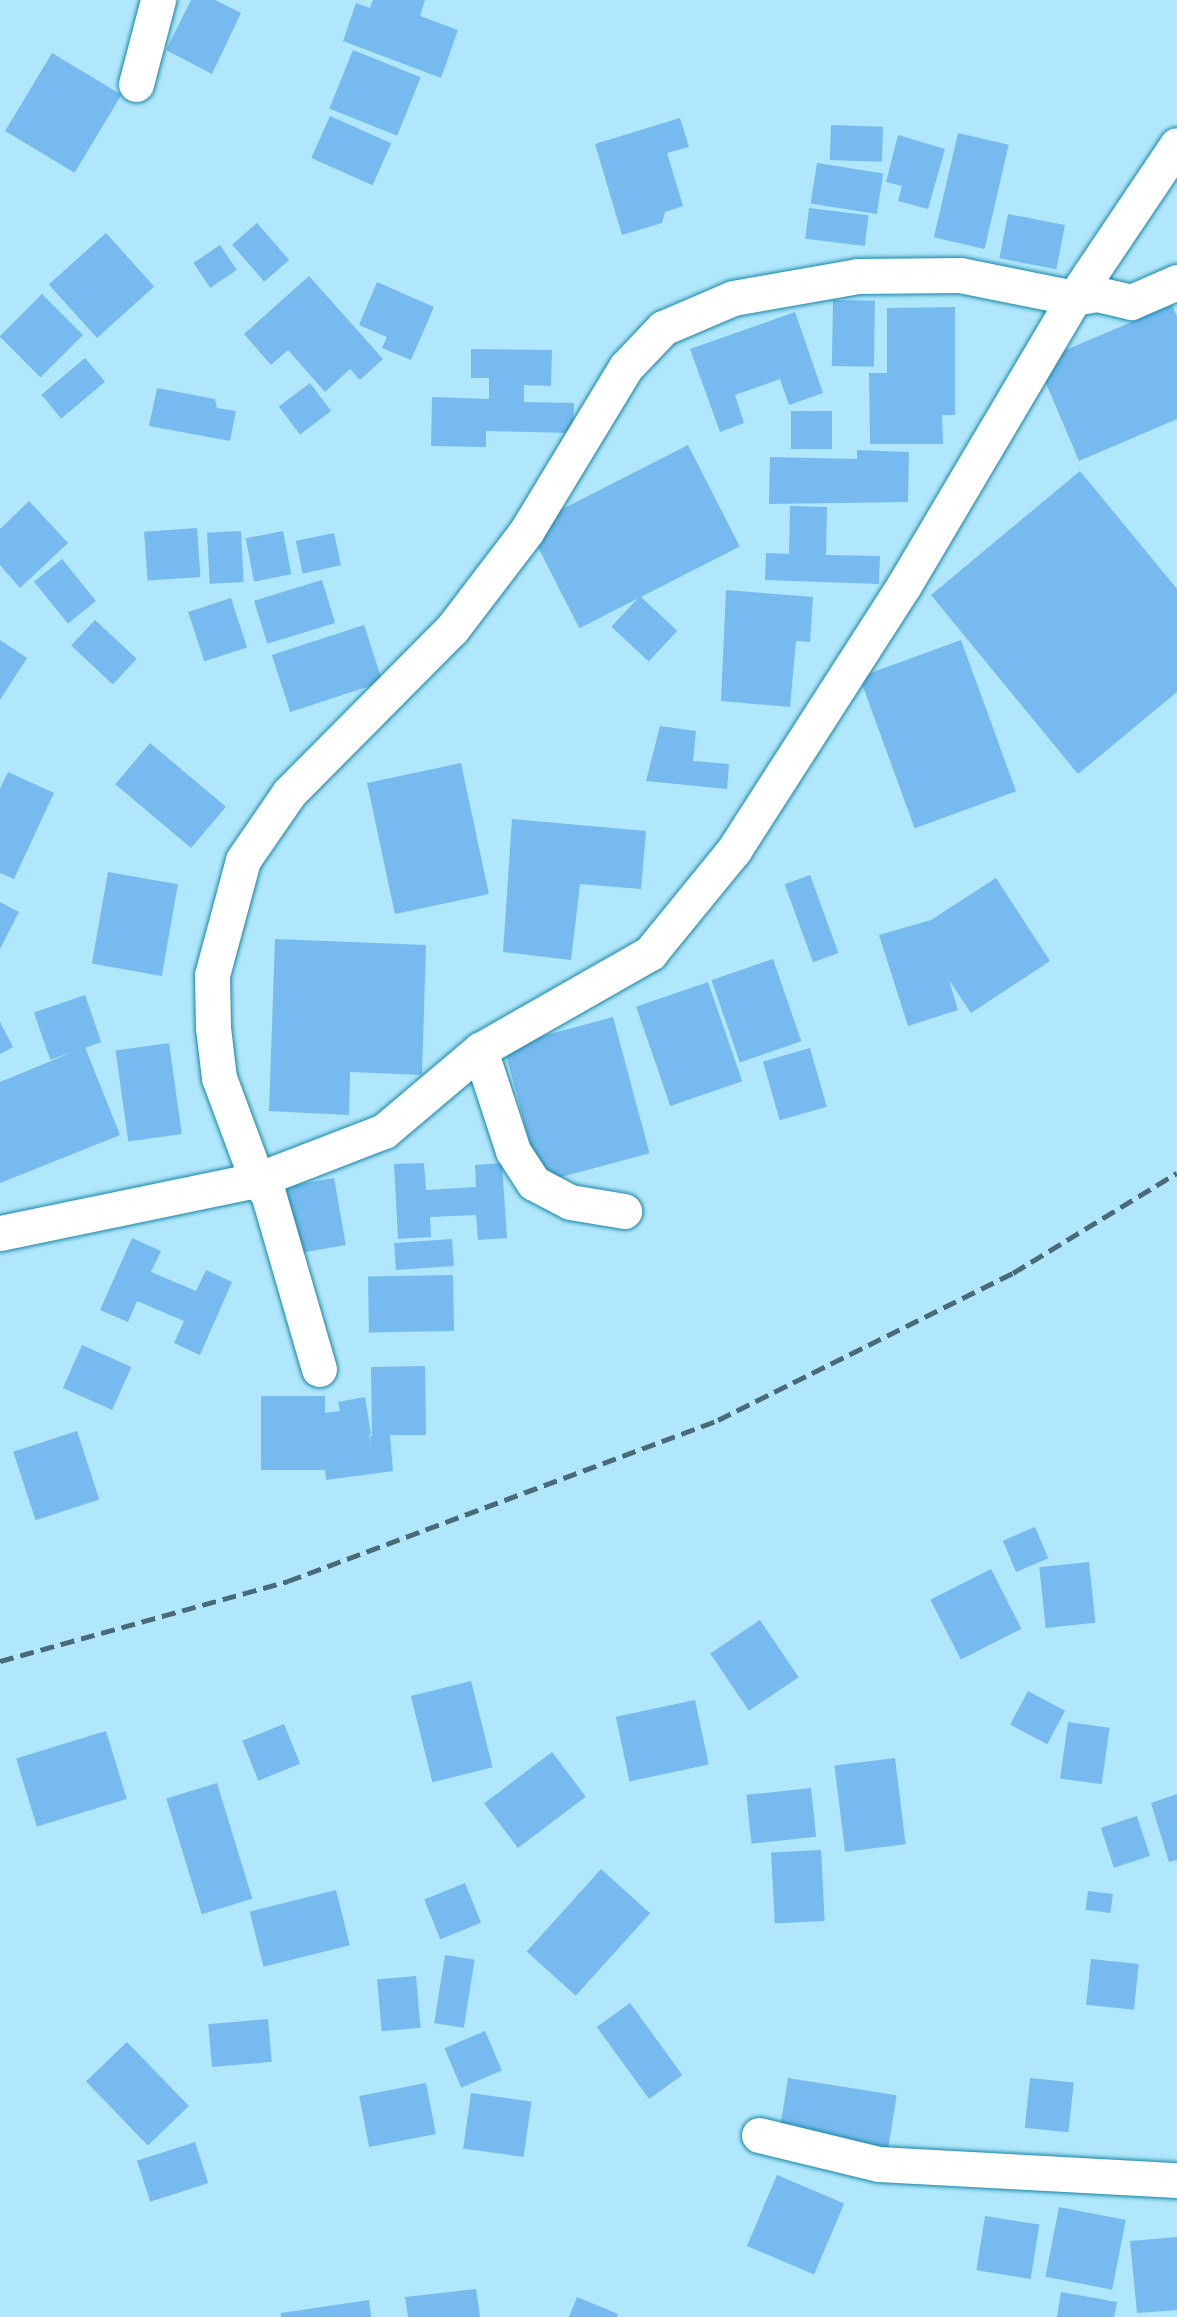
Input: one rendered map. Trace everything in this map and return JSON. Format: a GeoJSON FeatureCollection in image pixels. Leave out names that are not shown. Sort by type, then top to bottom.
{"type":"FeatureCollection","features":[{"type":"Feature","properties":{"kind":"street"},"geometry":{"type":"LineString","coordinates":[[136,84],[158,0]]}},
{"type":"Feature","properties":{"kind":"street"},"geometry":{"type":"LineString","coordinates":[[0,1233],[257,1180],[384,1131],[480,1050],[650,953],[705,888],[903,587],[1074,298],[1177,145]]}},
{"type":"Feature","properties":{"kind":"street"},"geometry":{"type":"LineString","coordinates":[[319,1369],[268,1194],[257,1180],[219,1079],[213,1028],[212,975],[243,860],[289,793],[460,618],[526,533],[626,367],[663,328],[733,298],[789,285],[858,276],[960,275],[1074,298],[1097,294],[1131,302],[1177,282]]}},
{"type":"Feature","properties":{"kind":"street"},"geometry":{"type":"LineString","coordinates":[[480,1050],[513,1151],[534,1183],[570,1202],[624,1211]]}},
{"type":"Feature","properties":{"kind":"street"},"geometry":{"type":"LineString","coordinates":[[759,2135],[878,2164],[1177,2180]]}},
{"type":"Feature","properties":{"kind":"building"},"geometry":{"type":"Polygon","coordinates":[[[191,0],[215,0],[241,13],[212,74],[166,50],[191,0]]]}},
{"type":"Feature","properties":{"kind":"building"},"geometry":{"type":"Polygon","coordinates":[[[373,0],[425,0],[420,16],[458,30],[441,78],[343,41],[356,3],[370,8],[373,0]]]}},
{"type":"Feature","properties":{"kind":"building"},"geometry":{"type":"Polygon","coordinates":[[[353,50],[421,77],[397,136],[329,108],[353,50]]]}},
{"type":"Feature","properties":{"kind":"building"},"geometry":{"type":"Polygon","coordinates":[[[52,53],[121,95],[75,173],[5,131],[52,53]]]}},
{"type":"Feature","properties":{"kind":"building"},"geometry":{"type":"Polygon","coordinates":[[[330,116],[391,143],[372,185],[311,158],[330,116]]]}},
{"type":"Feature","properties":{"kind":"building"},"geometry":{"type":"Polygon","coordinates":[[[680,118],[689,147],[667,153],[683,206],[665,212],[662,223],[622,235],[595,144],[680,118]]]}},
{"type":"Feature","properties":{"kind":"building"},"geometry":{"type":"Polygon","coordinates":[[[831,125],[883,127],[882,162],[830,160],[831,125]]]}},
{"type":"Feature","properties":{"kind":"building"},"geometry":{"type":"Polygon","coordinates":[[[958,133],[1009,145],[985,249],[934,237],[958,133]]]}},
{"type":"Feature","properties":{"kind":"building"},"geometry":{"type":"Polygon","coordinates":[[[898,135],[945,149],[928,209],[898,201],[902,186],[886,182],[898,135]]]}},
{"type":"Feature","properties":{"kind":"building"},"geometry":{"type":"Polygon","coordinates":[[[817,163],[883,173],[877,214],[811,203],[817,163]]]}},
{"type":"Feature","properties":{"kind":"building"},"geometry":{"type":"Polygon","coordinates":[[[809,208],[869,215],[865,246],[805,239],[809,208]]]}},
{"type":"Feature","properties":{"kind":"building"},"geometry":{"type":"Polygon","coordinates":[[[1008,214],[1065,225],[1056,269],[999,258],[1008,214]]]}},
{"type":"Feature","properties":{"kind":"building"},"geometry":{"type":"Polygon","coordinates":[[[257,223],[289,260],[264,282],[232,245],[257,223]]]}},
{"type":"Feature","properties":{"kind":"building"},"geometry":{"type":"Polygon","coordinates":[[[106,233],[154,287],[97,338],[49,285],[106,233]]]}},
{"type":"Feature","properties":{"kind":"building"},"geometry":{"type":"Polygon","coordinates":[[[220,245],[237,270],[210,288],[193,263],[220,245]]]}},
{"type":"Feature","properties":{"kind":"building"},"geometry":{"type":"Polygon","coordinates":[[[309,276],[383,359],[360,380],[350,369],[325,392],[288,350],[271,365],[244,334],[309,276]]]}},
{"type":"Feature","properties":{"kind":"building"},"geometry":{"type":"Polygon","coordinates":[[[377,282],[434,307],[411,360],[382,348],[387,337],[359,325],[377,282]]]}},
{"type":"Feature","properties":{"kind":"building"},"geometry":{"type":"Polygon","coordinates":[[[42,294],[83,335],[41,377],[0,336],[42,294]]]}},
{"type":"Feature","properties":{"kind":"building"},"geometry":{"type":"Polygon","coordinates":[[[833,300],[875,301],[874,367],[832,366],[833,300]]]}},
{"type":"Feature","properties":{"kind":"building"},"geometry":{"type":"Polygon","coordinates":[[[1172,305],[1177,316],[1177,419],[1079,461],[1037,362],[1172,305]]]}},
{"type":"Feature","properties":{"kind":"building"},"geometry":{"type":"Polygon","coordinates":[[[955,307],[955,415],[942,415],[943,444],[870,444],[869,373],[887,373],[887,308],[955,307]]]}},
{"type":"Feature","properties":{"kind":"building"},"geometry":{"type":"Polygon","coordinates":[[[795,312],[823,393],[789,405],[780,379],[735,395],[744,423],[720,432],[690,349],[795,312]]]}},
{"type":"Feature","properties":{"kind":"building"},"geometry":{"type":"Polygon","coordinates":[[[471,349],[552,350],[551,386],[524,385],[524,402],[574,403],[573,433],[486,431],[486,447],[431,446],[432,397],[489,399],[489,378],[471,378],[471,349]]]}},
{"type":"Feature","properties":{"kind":"building"},"geometry":{"type":"Polygon","coordinates":[[[85,358],[105,382],[61,418],[41,395],[85,358]]]}},
{"type":"Feature","properties":{"kind":"building"},"geometry":{"type":"Polygon","coordinates":[[[310,383],[331,411],[300,434],[279,406],[310,383]]]}},
{"type":"Feature","properties":{"kind":"building"},"geometry":{"type":"Polygon","coordinates":[[[157,388],[215,399],[217,408],[236,411],[230,441],[149,426],[157,388]]]}},
{"type":"Feature","properties":{"kind":"building"},"geometry":{"type":"Polygon","coordinates":[[[791,411],[832,411],[832,449],[791,449],[791,411]]]}},
{"type":"Feature","properties":{"kind":"building"},"geometry":{"type":"Polygon","coordinates":[[[688,445],[740,547],[579,628],[528,527],[688,445]]]}},
{"type":"Feature","properties":{"kind":"building"},"geometry":{"type":"Polygon","coordinates":[[[857,450],[909,452],[908,502],[769,504],[770,457],[857,459],[857,450]]]}},
{"type":"Feature","properties":{"kind":"building"},"geometry":{"type":"Polygon","coordinates":[[[1080,471],[1177,589],[1177,692],[1078,774],[931,595],[1080,471]]]}},
{"type":"Feature","properties":{"kind":"building"},"geometry":{"type":"Polygon","coordinates":[[[29,501],[68,543],[20,588],[0,565],[0,529],[29,501]]]}},
{"type":"Feature","properties":{"kind":"building"},"geometry":{"type":"Polygon","coordinates":[[[790,506],[827,507],[826,555],[880,556],[879,584],[765,580],[766,553],[789,554],[790,506]]]}},
{"type":"Feature","properties":{"kind":"building"},"geometry":{"type":"Polygon","coordinates":[[[197,528],[200,577],[148,581],[144,532],[197,528]]]}},
{"type":"Feature","properties":{"kind":"building"},"geometry":{"type":"Polygon","coordinates":[[[241,531],[244,582],[210,584],[207,533],[241,531]]]}},
{"type":"Feature","properties":{"kind":"building"},"geometry":{"type":"Polygon","coordinates":[[[283,531],[291,574],[254,581],[246,538],[283,531]]]}},
{"type":"Feature","properties":{"kind":"building"},"geometry":{"type":"Polygon","coordinates":[[[334,533],[341,565],[303,573],[296,541],[334,533]]]}},
{"type":"Feature","properties":{"kind":"building"},"geometry":{"type":"Polygon","coordinates":[[[62,559],[96,601],[68,624],[34,582],[62,559]]]}},
{"type":"Feature","properties":{"kind":"building"},"geometry":{"type":"Polygon","coordinates":[[[322,580],[335,623],[267,644],[254,601],[322,580]]]}},
{"type":"Feature","properties":{"kind":"building"},"geometry":{"type":"Polygon","coordinates":[[[726,590],[813,597],[810,642],[796,641],[790,707],[721,701],[726,590]]]}},
{"type":"Feature","properties":{"kind":"building"},"geometry":{"type":"Polygon","coordinates":[[[640,596],[677,631],[649,661],[611,627],[640,596]]]}},
{"type":"Feature","properties":{"kind":"building"},"geometry":{"type":"Polygon","coordinates":[[[231,598],[247,647],[204,661],[188,612],[231,598]]]}},
{"type":"Feature","properties":{"kind":"building"},"geometry":{"type":"Polygon","coordinates":[[[95,620],[137,659],[113,684],[71,646],[95,620]]]}},
{"type":"Feature","properties":{"kind":"building"},"geometry":{"type":"Polygon","coordinates":[[[364,625],[383,682],[290,712],[272,655],[364,625]]]}},
{"type":"Feature","properties":{"kind":"building"},"geometry":{"type":"Polygon","coordinates":[[[0,640],[27,658],[0,700],[0,640]]]}},
{"type":"Feature","properties":{"kind":"building"},"geometry":{"type":"Polygon","coordinates":[[[961,640],[1016,791],[915,828],[860,677],[961,640]]]}},
{"type":"Feature","properties":{"kind":"building"},"geometry":{"type":"Polygon","coordinates":[[[660,726],[696,731],[693,761],[729,764],[727,789],[646,781],[660,726]]]}},
{"type":"Feature","properties":{"kind":"building"},"geometry":{"type":"Polygon","coordinates":[[[150,743],[226,807],[191,848],[115,784],[150,743]]]}},
{"type":"Feature","properties":{"kind":"building"},"geometry":{"type":"Polygon","coordinates":[[[461,763],[489,894],[395,914],[367,783],[461,763]]]}},
{"type":"Feature","properties":{"kind":"building"},"geometry":{"type":"Polygon","coordinates":[[[8,772],[54,793],[14,879],[0,873],[0,789],[8,772]]]}},
{"type":"Feature","properties":{"kind":"building"},"geometry":{"type":"Polygon","coordinates":[[[512,819],[646,831],[641,889],[580,884],[571,960],[503,952],[512,819]]]}},
{"type":"Feature","properties":{"kind":"building"},"geometry":{"type":"Polygon","coordinates":[[[108,872],[178,884],[162,976],[92,964],[108,872]]]}},
{"type":"Feature","properties":{"kind":"building"},"geometry":{"type":"Polygon","coordinates":[[[810,875],[838,953],[813,962],[785,884],[810,875]]]}},
{"type":"Feature","properties":{"kind":"building"},"geometry":{"type":"Polygon","coordinates":[[[996,878],[1050,961],[971,1013],[949,980],[958,1010],[908,1026],[879,935],[931,920],[996,878]]]}},
{"type":"Feature","properties":{"kind":"building"},"geometry":{"type":"Polygon","coordinates":[[[0,902],[19,912],[0,949],[0,902]]]}},
{"type":"Feature","properties":{"kind":"building"},"geometry":{"type":"Polygon","coordinates":[[[275,939],[426,945],[422,1075],[350,1072],[349,1115],[269,1111],[275,939]]]}},
{"type":"Feature","properties":{"kind":"building"},"geometry":{"type":"Polygon","coordinates":[[[773,959],[801,1041],[740,1062],[712,980],[773,959]]]}},
{"type":"Feature","properties":{"kind":"building"},"geometry":{"type":"Polygon","coordinates":[[[708,982],[742,1081],[670,1106],[636,1007],[708,982]]]}},
{"type":"Feature","properties":{"kind":"building"},"geometry":{"type":"Polygon","coordinates":[[[85,995],[101,1042],[50,1060],[34,1013],[85,995]]]}},
{"type":"Feature","properties":{"kind":"building"},"geometry":{"type":"Polygon","coordinates":[[[613,1017],[649,1153],[540,1182],[504,1046],[613,1017]]]}},
{"type":"Feature","properties":{"kind":"building"},"geometry":{"type":"Polygon","coordinates":[[[0,1022],[13,1047],[0,1054],[0,1022]]]}},
{"type":"Feature","properties":{"kind":"building"},"geometry":{"type":"Polygon","coordinates":[[[169,1043],[182,1134],[128,1142],[116,1051],[169,1043]]]}},
{"type":"Feature","properties":{"kind":"building"},"geometry":{"type":"Polygon","coordinates":[[[85,1047],[120,1135],[0,1183],[0,1082],[85,1047]]]}},
{"type":"Feature","properties":{"kind":"building"},"geometry":{"type":"Polygon","coordinates":[[[810,1048],[827,1107],[780,1120],[763,1062],[810,1048]]]}},
{"type":"Feature","properties":{"kind":"building"},"geometry":{"type":"Polygon","coordinates":[[[424,1163],[426,1190],[476,1187],[475,1165],[502,1163],[507,1238],[478,1240],[476,1215],[430,1217],[431,1237],[398,1239],[394,1164],[424,1163]]]}},
{"type":"Feature","properties":{"kind":"building"},"geometry":{"type":"Polygon","coordinates":[[[334,1178],[346,1245],[296,1254],[284,1187],[334,1178]]]}},
{"type":"Feature","properties":{"kind":"building"},"geometry":{"type":"Polygon","coordinates":[[[132,1238],[161,1251],[151,1272],[196,1291],[206,1270],[232,1282],[200,1355],[174,1343],[184,1321],[137,1301],[128,1322],[100,1310],[132,1238]]]}},
{"type":"Feature","properties":{"kind":"building"},"geometry":{"type":"Polygon","coordinates":[[[452,1239],[454,1266],[396,1270],[394,1243],[452,1239]]]}},
{"type":"Feature","properties":{"kind":"building"},"geometry":{"type":"Polygon","coordinates":[[[453,1275],[454,1331],[369,1332],[368,1276],[453,1275]]]}},
{"type":"Feature","properties":{"kind":"building"},"geometry":{"type":"Polygon","coordinates":[[[82,1345],[131,1367],[112,1410],[63,1388],[82,1345]]]}},
{"type":"Feature","properties":{"kind":"building"},"geometry":{"type":"Polygon","coordinates":[[[425,1366],[426,1435],[390,1435],[393,1471],[326,1480],[325,1470],[261,1470],[261,1396],[325,1396],[325,1413],[340,1411],[338,1402],[365,1397],[371,1446],[372,1436],[371,1367],[425,1366]]]}},
{"type":"Feature","properties":{"kind":"building"},"geometry":{"type":"Polygon","coordinates":[[[77,1431],[99,1499],[36,1520],[13,1452],[77,1431]]]}},
{"type":"Feature","properties":{"kind":"building"},"geometry":{"type":"Polygon","coordinates":[[[1035,1527],[1048,1558],[1016,1572],[1003,1541],[1035,1527]]]}},
{"type":"Feature","properties":{"kind":"building"},"geometry":{"type":"Polygon","coordinates":[[[1089,1562],[1095,1623],[1046,1628],[1039,1567],[1089,1562]]]}},
{"type":"Feature","properties":{"kind":"building"},"geometry":{"type":"Polygon","coordinates":[[[991,1569],[1021,1629],[961,1660],[930,1600],[991,1569]]]}},
{"type":"Feature","properties":{"kind":"building"},"geometry":{"type":"Polygon","coordinates":[[[760,1620],[799,1677],[749,1711],[710,1654],[760,1620]]]}},
{"type":"Feature","properties":{"kind":"building"},"geometry":{"type":"Polygon","coordinates":[[[471,1681],[493,1767],[432,1782],[411,1696],[471,1681]]]}},
{"type":"Feature","properties":{"kind":"building"},"geometry":{"type":"Polygon","coordinates":[[[1028,1691],[1065,1711],[1047,1744],[1010,1725],[1028,1691]]]}},
{"type":"Feature","properties":{"kind":"building"},"geometry":{"type":"Polygon","coordinates":[[[695,1700],[709,1765],[629,1781],[616,1717],[695,1700]]]}},
{"type":"Feature","properties":{"kind":"building"},"geometry":{"type":"Polygon","coordinates":[[[1068,1722],[1110,1728],[1102,1784],[1060,1778],[1068,1722]]]}},
{"type":"Feature","properties":{"kind":"building"},"geometry":{"type":"Polygon","coordinates":[[[284,1724],[300,1764],[258,1781],[242,1741],[284,1724]]]}},
{"type":"Feature","properties":{"kind":"building"},"geometry":{"type":"Polygon","coordinates":[[[106,1731],[127,1799],[37,1826],[16,1758],[106,1731]]]}},
{"type":"Feature","properties":{"kind":"building"},"geometry":{"type":"Polygon","coordinates":[[[552,1752],[586,1797],[518,1848],[484,1803],[552,1752]]]}},
{"type":"Feature","properties":{"kind":"building"},"geometry":{"type":"Polygon","coordinates":[[[895,1758],[906,1844],[845,1852],[834,1765],[895,1758]]]}},
{"type":"Feature","properties":{"kind":"building"},"geometry":{"type":"Polygon","coordinates":[[[217,1783],[252,1899],[202,1914],[166,1798],[217,1783]]]}},
{"type":"Feature","properties":{"kind":"building"},"geometry":{"type":"Polygon","coordinates":[[[811,1788],[816,1837],[751,1844],[746,1795],[811,1788]]]}},
{"type":"Feature","properties":{"kind":"building"},"geometry":{"type":"Polygon","coordinates":[[[1177,1794],[1177,1860],[1169,1862],[1151,1803],[1177,1794]]]}},
{"type":"Feature","properties":{"kind":"building"},"geometry":{"type":"Polygon","coordinates":[[[1137,1816],[1150,1856],[1114,1868],[1101,1828],[1137,1816]]]}},
{"type":"Feature","properties":{"kind":"building"},"geometry":{"type":"Polygon","coordinates":[[[821,1850],[825,1921],[775,1924],[771,1853],[821,1850]]]}},
{"type":"Feature","properties":{"kind":"building"},"geometry":{"type":"Polygon","coordinates":[[[601,1869],[650,1913],[576,1996],[527,1951],[601,1869]]]}},
{"type":"Feature","properties":{"kind":"building"},"geometry":{"type":"Polygon","coordinates":[[[465,1883],[481,1923],[440,1939],[424,1899],[465,1883]]]}},
{"type":"Feature","properties":{"kind":"building"},"geometry":{"type":"Polygon","coordinates":[[[336,1890],[350,1945],[263,1967],[250,1912],[336,1890]]]}},
{"type":"Feature","properties":{"kind":"building"},"geometry":{"type":"Polygon","coordinates":[[[1088,1891],[1113,1894],[1110,1913],[1086,1910],[1088,1891]]]}},
{"type":"Feature","properties":{"kind":"building"},"geometry":{"type":"Polygon","coordinates":[[[445,1955],[475,1960],[464,2028],[434,2023],[445,1955]]]}},
{"type":"Feature","properties":{"kind":"building"},"geometry":{"type":"Polygon","coordinates":[[[1091,1959],[1139,1964],[1134,2010],[1086,2005],[1091,1959]]]}},
{"type":"Feature","properties":{"kind":"building"},"geometry":{"type":"Polygon","coordinates":[[[416,1976],[421,2028],[382,2031],[377,1979],[416,1976]]]}},
{"type":"Feature","properties":{"kind":"building"},"geometry":{"type":"Polygon","coordinates":[[[630,2003],[682,2075],[649,2099],[597,2027],[630,2003]]]}},
{"type":"Feature","properties":{"kind":"building"},"geometry":{"type":"Polygon","coordinates":[[[268,2019],[272,2062],[212,2067],[208,2024],[268,2019]]]}},
{"type":"Feature","properties":{"kind":"building"},"geometry":{"type":"Polygon","coordinates":[[[485,2031],[502,2071],[461,2088],[444,2048],[485,2031]]]}},
{"type":"Feature","properties":{"kind":"building"},"geometry":{"type":"Polygon","coordinates":[[[127,2042],[189,2106],[148,2146],[86,2082],[127,2042]]]}},
{"type":"Feature","properties":{"kind":"building"},"geometry":{"type":"Polygon","coordinates":[[[788,2078],[897,2095],[887,2154],[779,2137],[788,2078]]]}},
{"type":"Feature","properties":{"kind":"building"},"geometry":{"type":"Polygon","coordinates":[[[1030,2078],[1074,2083],[1069,2132],[1025,2128],[1030,2078]]]}},
{"type":"Feature","properties":{"kind":"building"},"geometry":{"type":"Polygon","coordinates":[[[426,2083],[436,2134],[369,2147],[359,2096],[426,2083]]]}},
{"type":"Feature","properties":{"kind":"building"},"geometry":{"type":"Polygon","coordinates":[[[471,2093],[531,2101],[524,2157],[463,2148],[471,2093]]]}},
{"type":"Feature","properties":{"kind":"building"},"geometry":{"type":"Polygon","coordinates":[[[195,2142],[208,2183],[150,2202],[137,2161],[195,2142]]]}},
{"type":"Feature","properties":{"kind":"building"},"geometry":{"type":"Polygon","coordinates":[[[777,2175],[844,2204],[814,2274],[747,2246],[777,2175]]]}},
{"type":"Feature","properties":{"kind":"building"},"geometry":{"type":"Polygon","coordinates":[[[1059,2207],[1126,2220],[1112,2290],[1045,2277],[1059,2207]]]}},
{"type":"Feature","properties":{"kind":"building"},"geometry":{"type":"Polygon","coordinates":[[[985,2216],[1039,2225],[1031,2279],[976,2270],[985,2216]]]}},
{"type":"Feature","properties":{"kind":"building"},"geometry":{"type":"Polygon","coordinates":[[[1177,2237],[1177,2310],[1137,2313],[1130,2241],[1177,2237]]]}},
{"type":"Feature","properties":{"kind":"building"},"geometry":{"type":"Polygon","coordinates":[[[476,2289],[480,2317],[408,2317],[405,2297],[476,2289]]]}},
{"type":"Feature","properties":{"kind":"building"},"geometry":{"type":"Polygon","coordinates":[[[1061,2292],[1117,2302],[1114,2317],[1057,2317],[1061,2292]]]}},
{"type":"Feature","properties":{"kind":"building"},"geometry":{"type":"Polygon","coordinates":[[[577,2297],[618,2314],[617,2317],[569,2317],[577,2297]]]}},
{"type":"Feature","properties":{"kind":"building"},"geometry":{"type":"Polygon","coordinates":[[[369,2300],[371,2317],[281,2317],[281,2313],[369,2300]]]}},
{"type":"Feature","properties":{"kind":"railway"},"geometry":{"type":"LineString","coordinates":[[0,1661],[288,1581],[718,1420],[1013,1273],[1177,1173]]}}]}
